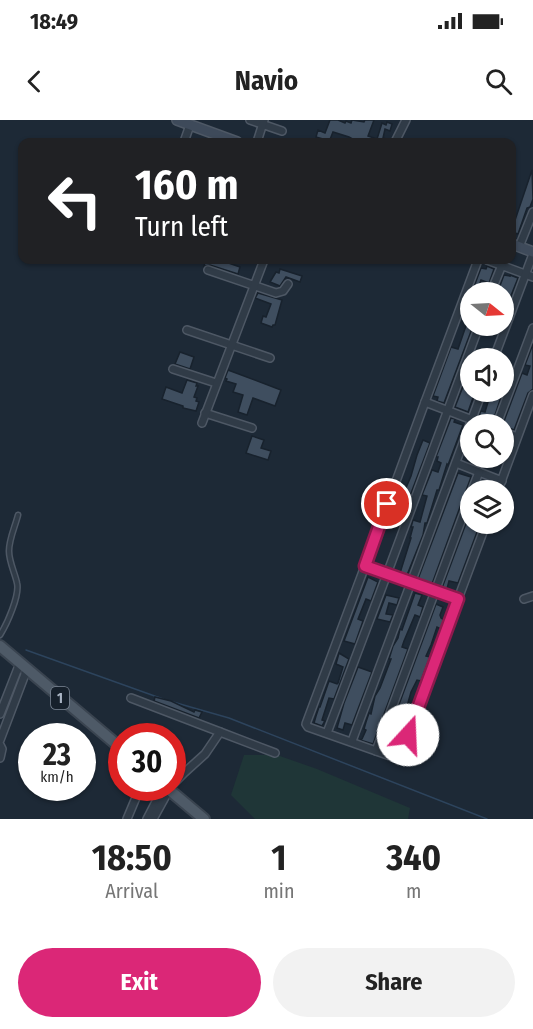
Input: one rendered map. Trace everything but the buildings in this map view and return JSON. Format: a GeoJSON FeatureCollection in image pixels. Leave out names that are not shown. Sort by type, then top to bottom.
{"type":"FeatureCollection","features":[{"type":"Feature","properties":{"kind":"main road"},"geometry":{"type":"LineString","coordinates":[[177,120],[226,138]]}},
{"type":"Feature","properties":{"kind":"main road"},"geometry":{"type":"LineString","coordinates":[[516,245],[533,253]]}},
{"type":"Feature","properties":{"kind":"main road","name":"1"},"geometry":{"type":"LineString","coordinates":[[0,646],[108,737]]}},
{"type":"Feature","properties":{"kind":"main road"},"geometry":{"type":"LineString","coordinates":[[184,801],[204,819]]}},
{"type":"Feature","properties":{"kind":"street"},"geometry":{"type":"LineString","coordinates":[[250,120],[263,122],[282,131]]}},
{"type":"Feature","properties":{"kind":"street"},"geometry":{"type":"LineString","coordinates":[[397,138],[406,120]]}},
{"type":"Feature","properties":{"kind":"street"},"geometry":{"type":"LineString","coordinates":[[258,138],[263,122]]}},
{"type":"Feature","properties":{"kind":"street"},"geometry":{"type":"LineString","coordinates":[[185,138],[190,125]]}},
{"type":"Feature","properties":{"kind":"street"},"geometry":{"type":"LineString","coordinates":[[516,244],[530,231],[533,212]]}},
{"type":"Feature","properties":{"kind":"street"},"geometry":{"type":"LineString","coordinates":[[498,348],[529,275],[533,253]]}},
{"type":"Feature","properties":{"kind":"street"},"geometry":{"type":"LineString","coordinates":[[202,423],[262,264]]}},
{"type":"Feature","properties":{"kind":"street"},"geometry":{"type":"LineString","coordinates":[[477,264],[306,724],[308,727],[396,758],[400,756],[482,534]]}},
{"type":"Feature","properties":{"kind":"street"},"geometry":{"type":"LineString","coordinates":[[499,264],[529,275]]}},
{"type":"Feature","properties":{"kind":"street"},"geometry":{"type":"LineString","coordinates":[[495,282],[502,265]]}},
{"type":"Feature","properties":{"kind":"street"},"geometry":{"type":"LineString","coordinates":[[208,270],[276,293],[283,291],[288,284]]}},
{"type":"Feature","properties":{"kind":"street"},"geometry":{"type":"LineString","coordinates":[[501,414],[533,328]]}},
{"type":"Feature","properties":{"kind":"street"},"geometry":{"type":"LineString","coordinates":[[187,330],[270,358]]}},
{"type":"Feature","properties":{"kind":"street"},"geometry":{"type":"LineString","coordinates":[[327,733],[475,336]]}},
{"type":"Feature","properties":{"kind":"street"},"geometry":{"type":"LineString","coordinates":[[173,369],[216,383]]}},
{"type":"Feature","properties":{"kind":"street"},"geometry":{"type":"LineString","coordinates":[[502,480],[533,395]]}},
{"type":"Feature","properties":{"kind":"street"},"geometry":{"type":"LineString","coordinates":[[425,402],[460,416]]}},
{"type":"Feature","properties":{"kind":"street"},"geometry":{"type":"LineString","coordinates":[[205,413],[252,428]]}},
{"type":"Feature","properties":{"kind":"street"},"geometry":{"type":"LineString","coordinates":[[352,741],[460,452]]}},
{"type":"Feature","properties":{"kind":"street"},"geometry":{"type":"LineString","coordinates":[[456,463],[499,480]]}},
{"type":"Feature","properties":{"kind":"street"},"geometry":{"type":"LineString","coordinates":[[476,480],[479,472]]}},
{"type":"Feature","properties":{"kind":"street"},"geometry":{"type":"LineString","coordinates":[[376,751],[460,524]]}},
{"type":"Feature","properties":{"kind":"street"},"geometry":{"type":"LineString","coordinates":[[365,566],[458,599]]}},
{"type":"Feature","properties":{"kind":"street"},"geometry":{"type":"LineString","coordinates":[[524,599],[533,596]]}},
{"type":"Feature","properties":{"kind":"street"},"geometry":{"type":"LineString","coordinates":[[0,714],[23,666]]}},
{"type":"Feature","properties":{"kind":"street"},"geometry":{"type":"LineString","coordinates":[[0,740],[23,666]]}},
{"type":"Feature","properties":{"kind":"street"},"geometry":{"type":"LineString","coordinates":[[131,698],[275,753]]}},
{"type":"Feature","properties":{"kind":"street"},"geometry":{"type":"LineString","coordinates":[[186,770],[205,754],[220,732]]}},
{"type":"Feature","properties":{"kind":"street"},"geometry":{"type":"LineString","coordinates":[[0,745],[2,749],[0,758]]}},
{"type":"Feature","properties":{"kind":"street"},"geometry":{"type":"LineString","coordinates":[[127,819],[135,801]]}},
{"type":"Feature","properties":{"kind":"street"},"geometry":{"type":"LineString","coordinates":[[147,819],[153,814]]}},
{"type":"Feature","properties":{"kind":"lane"},"geometry":{"type":"LineString","coordinates":[[0,635],[18,591],[9,553],[18,515]]}},
{"type":"Feature","properties":{"kind":"green space"},"geometry":{"type":"Polygon","coordinates":[[[244,755],[277,755],[317,769],[410,808],[408,819],[255,819],[231,795],[244,755]]]}},
{"type":"Feature","properties":{"kind":"waterway"},"geometry":{"type":"LineString","coordinates":[[26,650],[163,699]]}},
{"type":"Feature","properties":{"kind":"waterway"},"geometry":{"type":"LineString","coordinates":[[173,702],[229,718],[487,819]]}},
{"type":"Feature","properties":{"kind":"route"},"geometry":{"type":"LineString","coordinates":[[387,504],[365,566],[458,599],[408,735]]}}]}
